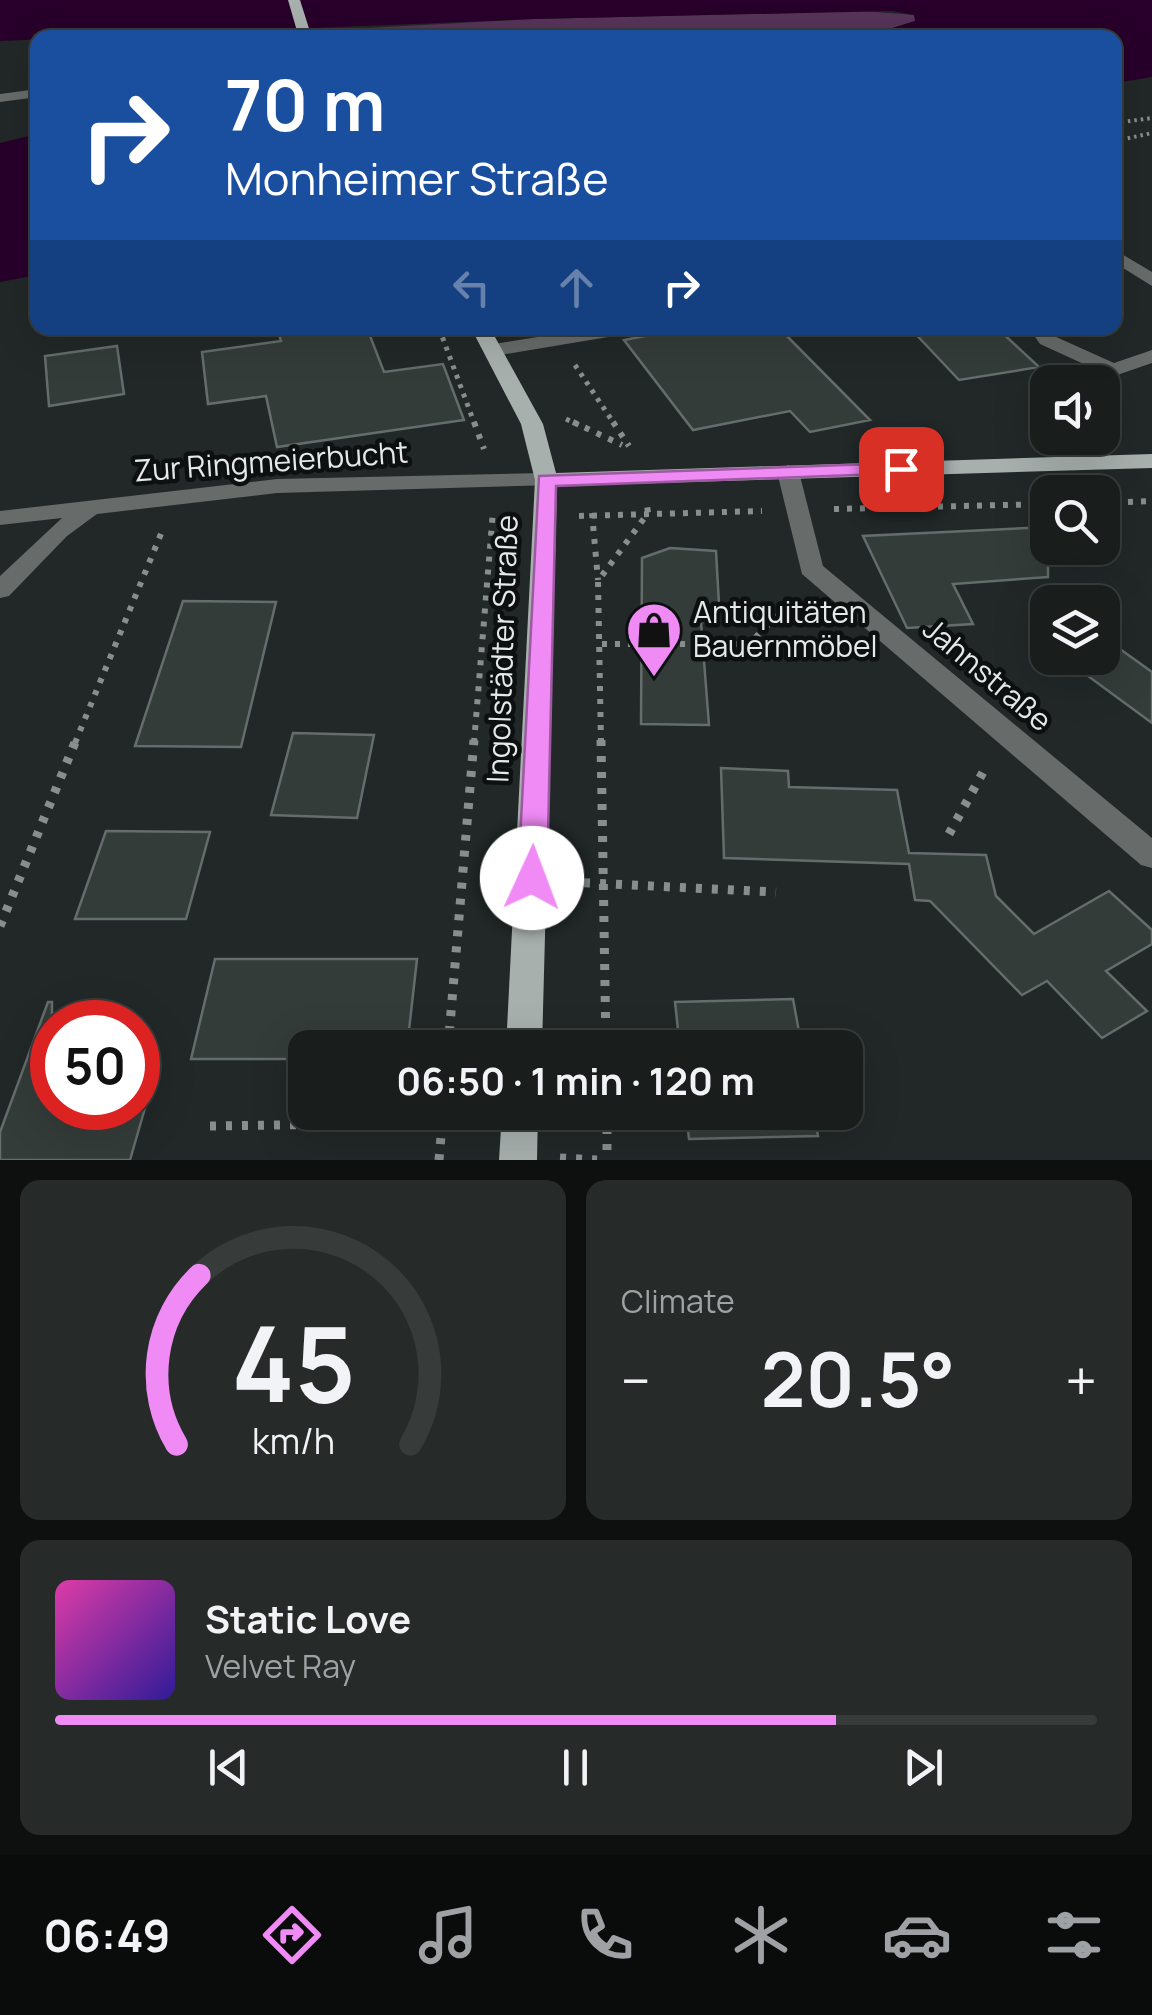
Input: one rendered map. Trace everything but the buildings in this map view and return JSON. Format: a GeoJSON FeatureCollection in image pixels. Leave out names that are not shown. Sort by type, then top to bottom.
{"type":"FeatureCollection","features":[{"type":"Feature","properties":{"kind":"main road"},"geometry":{"type":"LineString","coordinates":[[294,0],[303,30]]}},
{"type":"Feature","properties":{"kind":"main road","name":"Ingolstädter Straße"},"geometry":{"type":"LineString","coordinates":[[484,335],[532,424],[546,480],[525,1030]]}},
{"type":"Feature","properties":{"kind":"main road"},"geometry":{"type":"LineString","coordinates":[[546,480],[1152,461]]}},
{"type":"Feature","properties":{"kind":"main road"},"geometry":{"type":"LineString","coordinates":[[518,1160],[519,1130]]}},
{"type":"Feature","properties":{"kind":"street"},"geometry":{"type":"LineString","coordinates":[[0,98],[30,94]]}},
{"type":"Feature","properties":{"kind":"street"},"geometry":{"type":"LineString","coordinates":[[1122,260],[1152,280]]}},
{"type":"Feature","properties":{"kind":"street"},"geometry":{"type":"LineString","coordinates":[[494,350],[583,335]]}},
{"type":"Feature","properties":{"kind":"street"},"geometry":{"type":"LineString","coordinates":[[1044,335],[1087,365]]}},
{"type":"Feature","properties":{"kind":"street"},"geometry":{"type":"LineString","coordinates":[[1120,370],[1152,356]]}},
{"type":"Feature","properties":{"kind":"street"},"geometry":{"type":"LineString","coordinates":[[1088,455],[1092,463]]}},
{"type":"Feature","properties":{"kind":"street","name":"Jahnstraße"},"geometry":{"type":"LineString","coordinates":[[788,472],[811,568],[1152,856]]}},
{"type":"Feature","properties":{"kind":"street","name":"Zur Ringmeierbucht"},"geometry":{"type":"LineString","coordinates":[[0,518],[276,486],[546,480]]}},
{"type":"Feature","properties":{"kind":"street"},"geometry":{"type":"LineString","coordinates":[[0,590],[59,531],[93,506]]}},
{"type":"Feature","properties":{"kind":"path"},"geometry":{"type":"LineString","coordinates":[[1122,122],[1152,118]]}},
{"type":"Feature","properties":{"kind":"path"},"geometry":{"type":"LineString","coordinates":[[1122,139],[1152,132]]}},
{"type":"Feature","properties":{"kind":"path"},"geometry":{"type":"LineString","coordinates":[[443,335],[481,431]]}},
{"type":"Feature","properties":{"kind":"path"},"geometry":{"type":"LineString","coordinates":[[558,339],[630,449]]}},
{"type":"Feature","properties":{"kind":"path"},"geometry":{"type":"LineString","coordinates":[[450,1030],[493,515],[490,481]]}},
{"type":"Feature","properties":{"kind":"path"},"geometry":{"type":"LineString","coordinates":[[0,926],[177,496]]}},
{"type":"Feature","properties":{"kind":"path"},"geometry":{"type":"LineString","coordinates":[[1120,503],[1152,502]]}},
{"type":"Feature","properties":{"kind":"path"},"geometry":{"type":"LineString","coordinates":[[606,1030],[598,581],[648,513]]}},
{"type":"Feature","properties":{"kind":"path"},"geometry":{"type":"LineString","coordinates":[[602,644],[749,644],[818,574]]}},
{"type":"Feature","properties":{"kind":"path"},"geometry":{"type":"LineString","coordinates":[[949,834],[1004,732]]}},
{"type":"Feature","properties":{"kind":"path"},"geometry":{"type":"LineString","coordinates":[[532,878],[776,892]]}},
{"type":"Feature","properties":{"kind":"path"},"geometry":{"type":"LineString","coordinates":[[210,1126],[288,1123]]}},
{"type":"Feature","properties":{"kind":"path"},"geometry":{"type":"LineString","coordinates":[[439,1160],[441,1130]]}},
{"type":"Feature","properties":{"kind":"path"},"geometry":{"type":"LineString","coordinates":[[607,1130],[607,1160]]}},
{"type":"Feature","properties":{"kind":"shaded area"},"geometry":{"type":"Polygon","coordinates":[[[0,0],[1152,0],[1152,77],[1122,82],[1122,30],[886,30],[915,21],[914,15],[892,11],[267,30],[30,30],[30,40],[0,41],[0,0]]]}},
{"type":"Feature","properties":{"kind":"shaded area"},"geometry":{"type":"Polygon","coordinates":[[[862,11],[915,15],[915,21],[886,30],[350,29],[534,19],[862,11]]]}},
{"type":"Feature","properties":{"kind":"shaded area"},"geometry":{"type":"Polygon","coordinates":[[[30,136],[30,276],[0,282],[0,143],[30,136]]]}},
{"type":"Feature","properties":{"kind":"place","name":"Antiquitäten Bauernmöbel"},"geometry":{"type":"Point","coordinates":[654,679]}},
{"type":"Feature","properties":{"kind":"route"},"geometry":{"type":"LineString","coordinates":[[532,878],[546,480],[901,469]]}}]}
